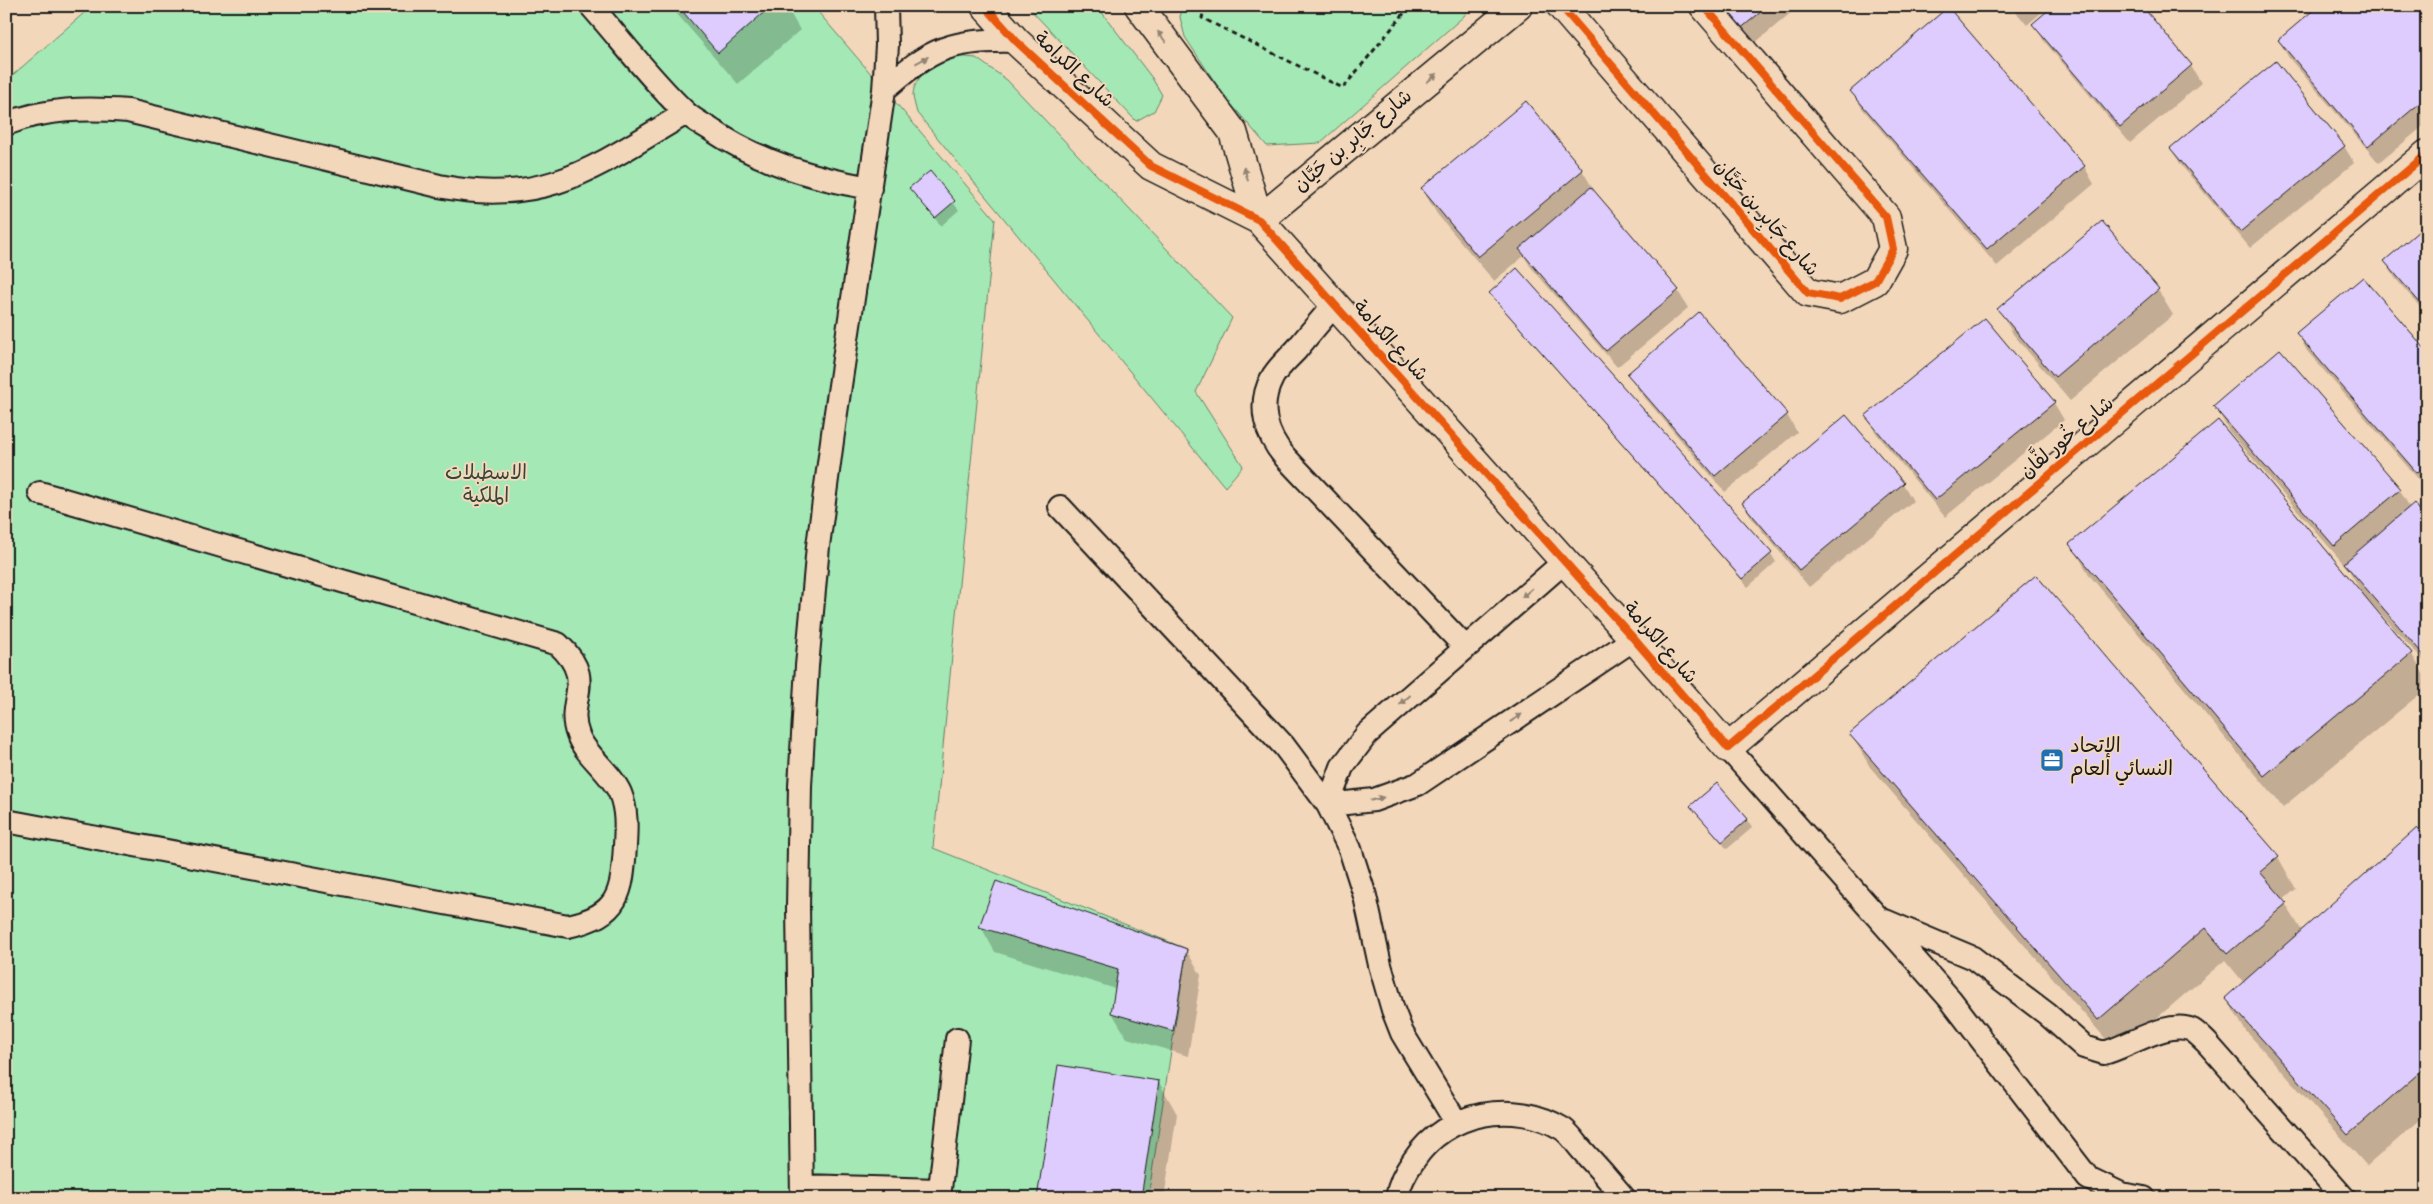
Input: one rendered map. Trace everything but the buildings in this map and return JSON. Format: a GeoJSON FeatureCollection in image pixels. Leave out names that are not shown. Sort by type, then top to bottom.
{"type":"FeatureCollection","features":[{"type":"Feature","properties":{"kind":"street","name":"شارع الكرامة"},"geometry":{"type":"LineString","coordinates":[[985,6],[1016,41],[1151,166],[1259,220],[1634,638],[1728,748]]}},
{"type":"Feature","properties":{"kind":"street","name":"شارع الكرامة"},"geometry":{"type":"LineString","coordinates":[[1139,6],[1233,132],[1259,220]]}},
{"type":"Feature","properties":{"kind":"street","name":"شارع جَابِر بن حَيَّان"},"geometry":{"type":"LineString","coordinates":[[1259,220],[1518,6]]}},
{"type":"Feature","properties":{"kind":"street","name":"شارع جَابِر بن حَيَّان"},"geometry":{"type":"LineString","coordinates":[[1561,6],[1808,293],[1840,299],[1875,281],[1893,248],[1886,217],[1704,6]]}},
{"type":"Feature","properties":{"kind":"street","name":"شارع خُور لفَّان"},"geometry":{"type":"LineString","coordinates":[[1728,748],[2427,154]]}},
{"type":"Feature","properties":{"kind":"lane"},"geometry":{"type":"LineString","coordinates":[[591,6],[686,113],[720,136],[756,156],[827,179],[870,188]]}},
{"type":"Feature","properties":{"kind":"lane"},"geometry":{"type":"LineString","coordinates":[[886,6],[887,45],[884,90],[818,546],[807,675],[800,786],[798,907],[802,1192],[939,1194],[957,1039]]}},
{"type":"Feature","properties":{"kind":"lane"},"geometry":{"type":"LineString","coordinates":[[884,90],[911,65],[944,48],[979,40],[1016,41]]}},
{"type":"Feature","properties":{"kind":"lane"},"geometry":{"type":"LineString","coordinates":[[6,124],[54,111],[91,108],[128,111],[439,186],[470,192],[500,193],[531,190],[561,182],[589,170],[686,113]]}},
{"type":"Feature","properties":{"kind":"lane"},"geometry":{"type":"LineString","coordinates":[[1334,305],[1272,378],[1266,394],[1264,411],[1267,428],[1274,444],[1465,646]]}},
{"type":"Feature","properties":{"kind":"lane"},"geometry":{"type":"LineString","coordinates":[[6,821],[568,926],[586,922],[602,914],[614,900],[622,883],[625,808],[613,780],[578,736],[576,717],[579,683],[577,668],[570,655],[558,644],[40,493]]}},
{"type":"Feature","properties":{"kind":"lane"},"geometry":{"type":"LineString","coordinates":[[1060,507],[1284,746],[1328,805],[1350,849],[1365,896],[1380,965],[1393,1010],[1402,1032],[1456,1122]]}},
{"type":"Feature","properties":{"kind":"lane"},"geometry":{"type":"LineString","coordinates":[[1328,805],[1342,767],[1358,744],[1465,646],[1564,562]]}},
{"type":"Feature","properties":{"kind":"lane"},"geometry":{"type":"LineString","coordinates":[[1328,805],[1374,800],[1418,784],[1634,638]]}},
{"type":"Feature","properties":{"kind":"lane"},"geometry":{"type":"LineString","coordinates":[[1728,748],[1950,999],[2088,1178],[2121,1194],[2144,1198]]}},
{"type":"Feature","properties":{"kind":"lane"},"geometry":{"type":"LineString","coordinates":[[1880,920],[1973,958],[2047,1014],[2084,1047],[2104,1053],[2178,1026],[2193,1030],[2207,1043],[2344,1198]]}},
{"type":"Feature","properties":{"kind":"lane"},"geometry":{"type":"LineString","coordinates":[[1397,1198],[1406,1171],[1419,1152],[1436,1135],[1456,1122],[1483,1114],[1512,1112],[1539,1118],[1565,1130],[1624,1198]]}},
{"type":"Feature","properties":{"kind":"path"},"geometry":{"type":"LineString","coordinates":[[1205,6],[1202,18],[1343,88],[1410,6]]}},
{"type":"Feature","properties":{"kind":"green space","name":"الاسطبلات الملكية"},"geometry":{"type":"Polygon","coordinates":[[[92,6],[813,6],[995,219],[933,848],[1187,949],[1148,1198],[6,1198],[6,81],[92,6]]]}},
{"type":"Feature","properties":{"kind":"green space"},"geometry":{"type":"Polygon","coordinates":[[[1027,6],[1097,6],[1152,78],[1162,95],[1154,111],[1136,121],[1027,6]]]}},
{"type":"Feature","properties":{"kind":"green space"},"geometry":{"type":"Polygon","coordinates":[[[1183,6],[1470,6],[1464,16],[1320,143],[1267,146],[1225,97],[1185,37],[1180,17],[1183,6]]]}},
{"type":"Feature","properties":{"kind":"green space"},"geometry":{"type":"Polygon","coordinates":[[[955,56],[976,58],[1007,80],[1232,318],[1196,392],[1243,466],[1225,487],[917,113],[913,94],[918,80],[928,69],[955,56]]]}},
{"type":"Feature","properties":{"kind":"cycle path"},"geometry":{"type":"LineString","coordinates":[[985,6],[1016,41],[1151,166],[1259,220],[1634,639],[1728,748],[2427,154]]}},
{"type":"Feature","properties":{"kind":"cycle path"},"geometry":{"type":"LineString","coordinates":[[1561,6],[1808,293],[1840,299],[1875,281],[1893,249],[1886,217],[1704,6]]}},
{"type":"Feature","properties":{"kind":"place","name":"الإتحاد النسائي العام"},"geometry":{"type":"Point","coordinates":[2052,760]}}]}
